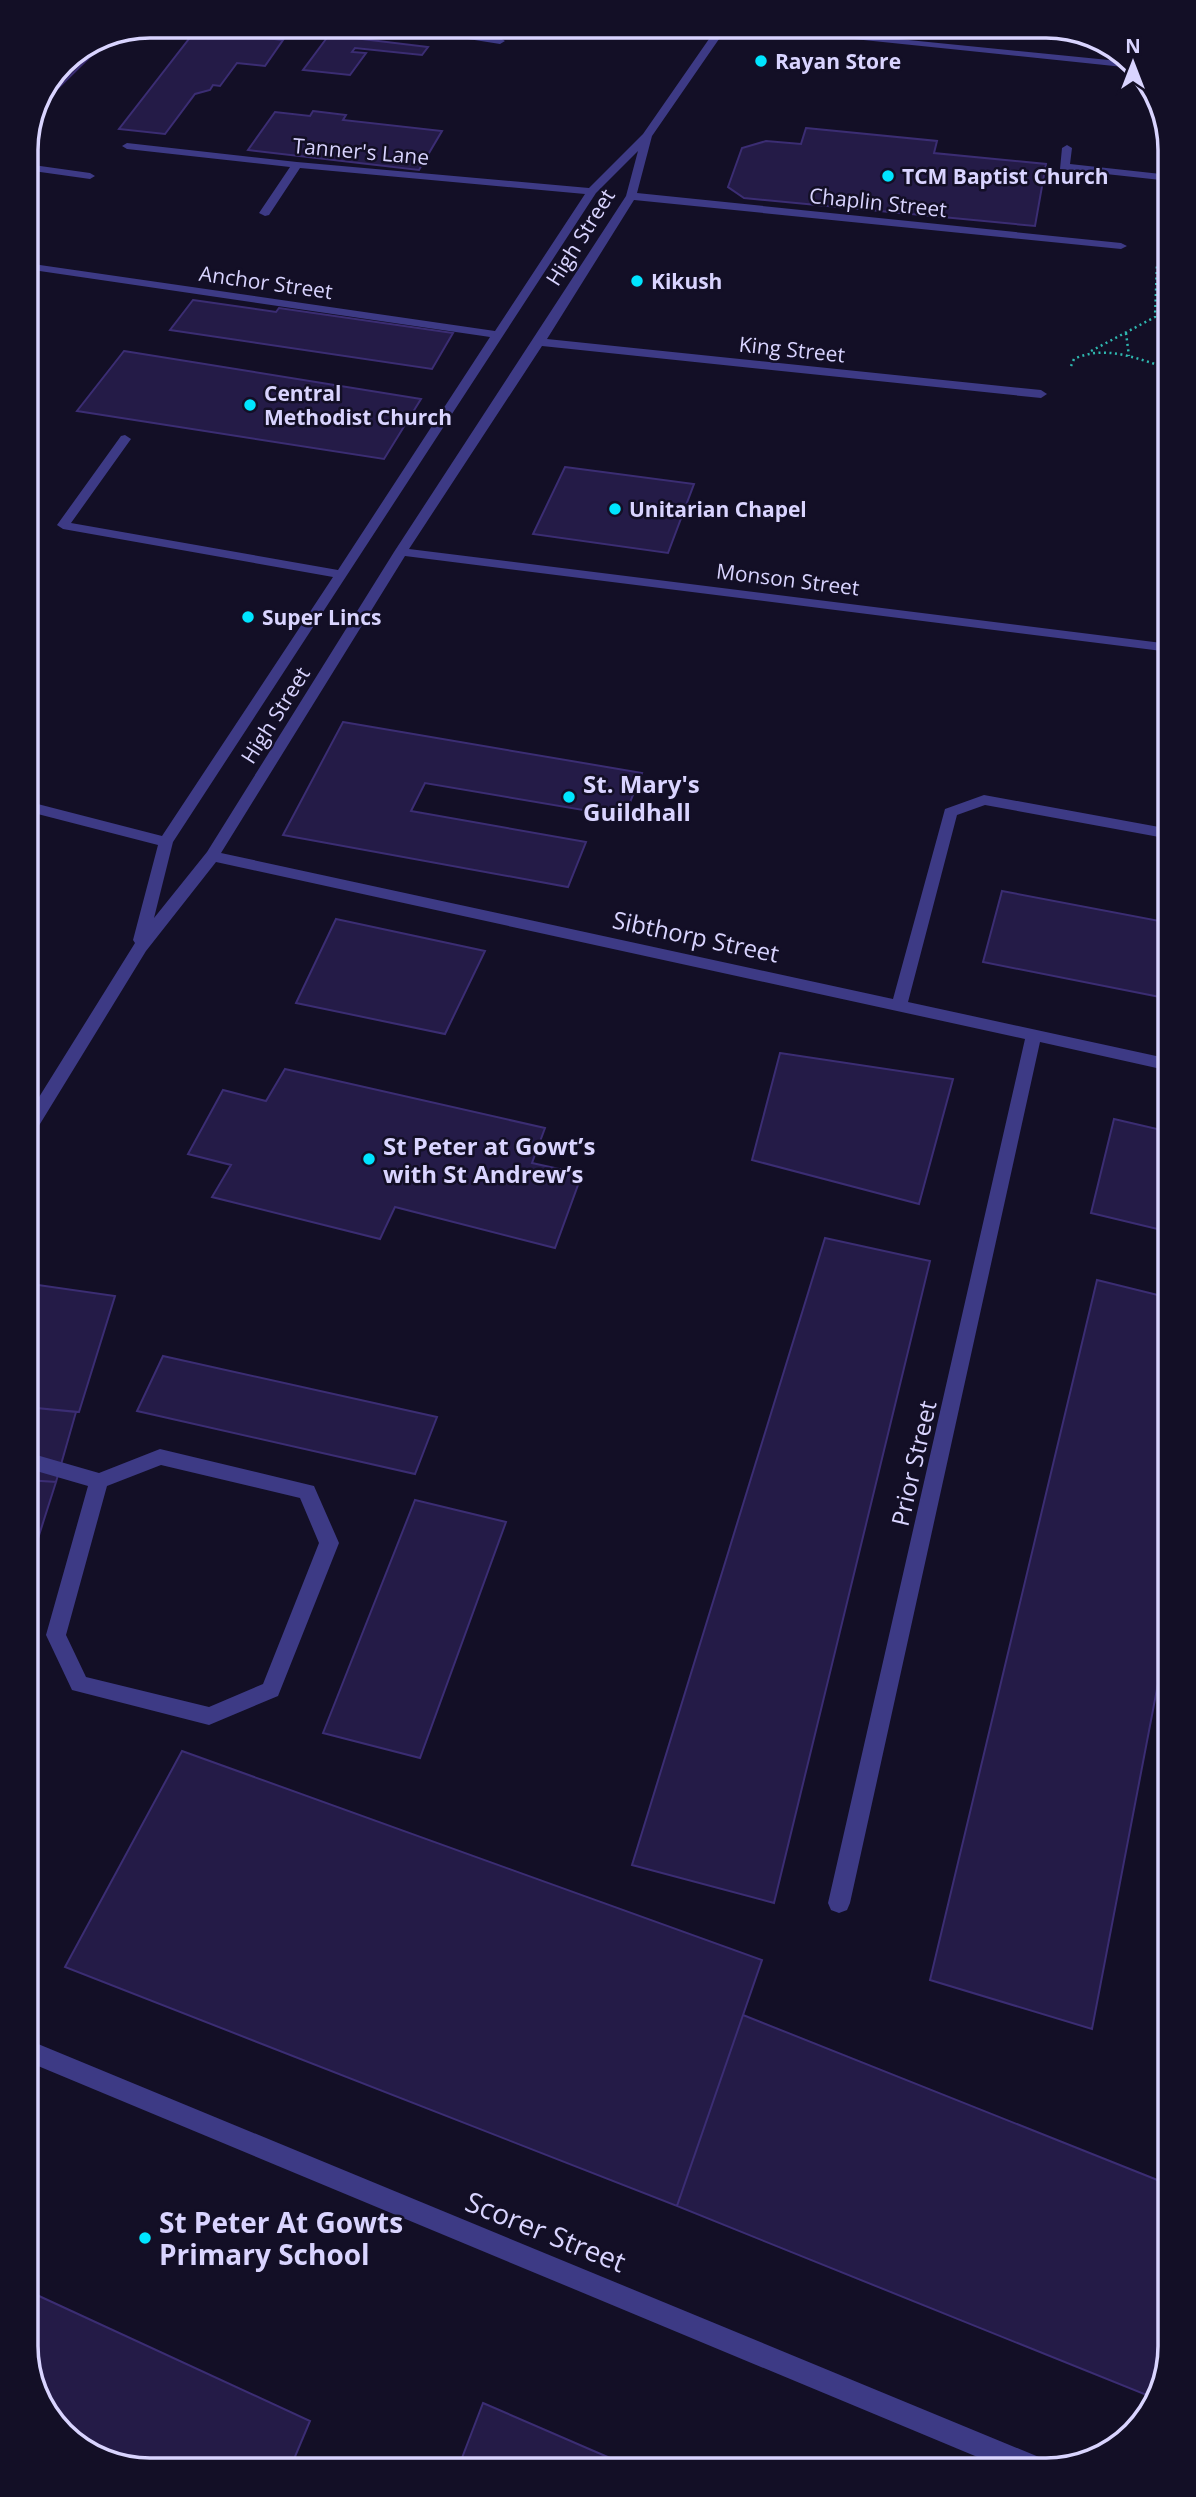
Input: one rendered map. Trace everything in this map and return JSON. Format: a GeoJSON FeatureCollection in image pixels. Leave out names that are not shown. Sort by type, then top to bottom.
{"type":"FeatureCollection","features":[{"type":"Feature","properties":{"kind":"street"},"geometry":{"type":"LineString","coordinates":[[481,38],[500,41]]}},
{"type":"Feature","properties":{"kind":"street"},"geometry":{"type":"LineString","coordinates":[[647,136],[714,39]]}},
{"type":"Feature","properties":{"kind":"street"},"geometry":{"type":"LineString","coordinates":[[864,39],[1098,62]]}},
{"type":"Feature","properties":{"kind":"street","name":"High Street"},"geometry":{"type":"LineString","coordinates":[[139,947],[166,842],[592,191],[647,136]]}},
{"type":"Feature","properties":{"kind":"street","name":"High Street"},"geometry":{"type":"LineString","coordinates":[[139,947],[212,856],[401,552],[631,196],[647,136]]}},
{"type":"Feature","properties":{"kind":"street","name":"Tanner's Lane"},"geometry":{"type":"LineString","coordinates":[[127,146],[297,165],[592,191]]}},
{"type":"Feature","properties":{"kind":"street"},"geometry":{"type":"LineString","coordinates":[[1067,148],[1065,167],[1158,177]]}},
{"type":"Feature","properties":{"kind":"street"},"geometry":{"type":"LineString","coordinates":[[265,213],[297,165]]}},
{"type":"Feature","properties":{"kind":"street"},"geometry":{"type":"LineString","coordinates":[[39,169],[90,176]]}},
{"type":"Feature","properties":{"kind":"street","name":"Chaplin Street"},"geometry":{"type":"LineString","coordinates":[[631,196],[1121,246]]}},
{"type":"Feature","properties":{"kind":"street","name":"Anchor Street"},"geometry":{"type":"LineString","coordinates":[[39,268],[500,335]]}},
{"type":"Feature","properties":{"kind":"street","name":"King Street"},"geometry":{"type":"LineString","coordinates":[[539,342],[1041,394]]}},
{"type":"Feature","properties":{"kind":"street"},"geometry":{"type":"LineString","coordinates":[[125,439],[63,525],[340,574]]}},
{"type":"Feature","properties":{"kind":"street","name":"Monson Street"},"geometry":{"type":"LineString","coordinates":[[401,552],[1158,647]]}},
{"type":"Feature","properties":{"kind":"street"},"geometry":{"type":"LineString","coordinates":[[899,1005],[950,812],[984,800],[1158,832]]}},
{"type":"Feature","properties":{"kind":"street"},"geometry":{"type":"LineString","coordinates":[[39,809],[166,842]]}},
{"type":"Feature","properties":{"kind":"street","name":"Sibthorp Street"},"geometry":{"type":"LineString","coordinates":[[212,856],[1158,1062]]}},
{"type":"Feature","properties":{"kind":"street"},"geometry":{"type":"LineString","coordinates":[[39,1112],[139,947]]}},
{"type":"Feature","properties":{"kind":"street","name":"Prior Street"},"geometry":{"type":"LineString","coordinates":[[839,1903],[1034,1034]]}},
{"type":"Feature","properties":{"kind":"street"},"geometry":{"type":"LineString","coordinates":[[38,1464],[99,1481],[160,1457],[307,1492],[329,1543],[271,1690],[209,1716],[79,1684],[56,1635],[99,1481]]}},
{"type":"Feature","properties":{"kind":"street","name":"Scorer Street"},"geometry":{"type":"LineString","coordinates":[[38,2055],[1011,2458]]}},
{"type":"Feature","properties":{"kind":"path"},"geometry":{"type":"LineString","coordinates":[[1041,394],[1062,387],[1074,359],[1155,317],[1158,260]]}},
{"type":"Feature","properties":{"kind":"path"},"geometry":{"type":"LineString","coordinates":[[1125,333],[1129,356]]}},
{"type":"Feature","properties":{"kind":"path"},"geometry":{"type":"LineString","coordinates":[[1091,351],[1129,356],[1158,365]]}},
{"type":"Feature","properties":{"kind":"building"},"geometry":{"type":"Polygon","coordinates":[[[190,38],[283,40],[265,66],[237,63],[220,86],[213,85],[210,90],[195,94],[165,134],[119,129],[190,38]]]}},
{"type":"Feature","properties":{"kind":"building"},"geometry":{"type":"Polygon","coordinates":[[[327,38],[356,38],[428,47],[422,55],[355,48],[352,52],[366,53],[350,75],[303,70],[327,38]]]}},
{"type":"Feature","properties":{"kind":"building"},"geometry":{"type":"Polygon","coordinates":[[[93,54],[58,88],[77,66],[93,54]]]}},
{"type":"Feature","properties":{"kind":"building"},"geometry":{"type":"Polygon","coordinates":[[[313,111],[346,115],[343,120],[442,131],[419,170],[248,150],[275,112],[310,116],[313,111]]]}},
{"type":"Feature","properties":{"kind":"building","name":"TCM Baptist Church"},"geometry":{"type":"Polygon","coordinates":[[[806,128],[937,141],[934,153],[1046,164],[1035,226],[744,198],[728,187],[742,148],[766,141],[801,144],[806,128]]]}},
{"type":"Feature","properties":{"kind":"building"},"geometry":{"type":"Polygon","coordinates":[[[193,300],[276,312],[279,308],[453,333],[432,369],[170,330],[193,300]]]}},
{"type":"Feature","properties":{"kind":"building","name":"Central Methodist Church"},"geometry":{"type":"Polygon","coordinates":[[[124,351],[421,399],[384,459],[77,411],[124,351]]]}},
{"type":"Feature","properties":{"kind":"building","name":"Unitarian Chapel"},"geometry":{"type":"Polygon","coordinates":[[[565,467],[694,484],[668,553],[533,534],[565,467]]]}},
{"type":"Feature","properties":{"kind":"building","name":"St. Mary's Guildhall"},"geometry":{"type":"Polygon","coordinates":[[[343,722],[642,773],[624,817],[425,783],[411,811],[586,842],[568,887],[283,835],[343,722]]]}},
{"type":"Feature","properties":{"kind":"building"},"geometry":{"type":"Polygon","coordinates":[[[1002,891],[1158,921],[1158,997],[983,962],[1002,891]]]}},
{"type":"Feature","properties":{"kind":"building"},"geometry":{"type":"Polygon","coordinates":[[[336,919],[485,951],[445,1034],[296,1003],[336,919]]]}},
{"type":"Feature","properties":{"kind":"building"},"geometry":{"type":"Polygon","coordinates":[[[780,1053],[953,1079],[919,1204],[752,1160],[780,1053]]]}},
{"type":"Feature","properties":{"kind":"building","name":"St Peter at Gowt’s with St Andrew’s"},"geometry":{"type":"Polygon","coordinates":[[[285,1069],[545,1128],[532,1163],[582,1174],[555,1248],[395,1207],[380,1239],[212,1197],[231,1165],[188,1154],[223,1090],[266,1101],[285,1069]]]}},
{"type":"Feature","properties":{"kind":"building"},"geometry":{"type":"Polygon","coordinates":[[[1114,1119],[1158,1129],[1158,1229],[1091,1213],[1114,1119]]]}},
{"type":"Feature","properties":{"kind":"building"},"geometry":{"type":"Polygon","coordinates":[[[825,1238],[930,1261],[774,1903],[632,1865],[825,1238]]]}},
{"type":"Feature","properties":{"kind":"building"},"geometry":{"type":"Polygon","coordinates":[[[1097,1280],[1158,1295],[1158,1684],[1092,2029],[930,1980],[1097,1280]]]}},
{"type":"Feature","properties":{"kind":"building"},"geometry":{"type":"Polygon","coordinates":[[[38,1285],[115,1296],[79,1412],[38,1408],[38,1285]]]}},
{"type":"Feature","properties":{"kind":"building"},"geometry":{"type":"Polygon","coordinates":[[[163,1356],[437,1417],[415,1474],[137,1411],[163,1356]]]}},
{"type":"Feature","properties":{"kind":"building"},"geometry":{"type":"Polygon","coordinates":[[[38,1408],[76,1412],[56,1482],[38,1481],[38,1408]]]}},
{"type":"Feature","properties":{"kind":"building"},"geometry":{"type":"Polygon","coordinates":[[[38,1481],[56,1482],[38,1537],[38,1481]]]}},
{"type":"Feature","properties":{"kind":"building"},"geometry":{"type":"Polygon","coordinates":[[[415,1500],[506,1522],[420,1758],[323,1733],[415,1500]]]}},
{"type":"Feature","properties":{"kind":"building"},"geometry":{"type":"Polygon","coordinates":[[[182,1751],[762,1960],[677,2206],[65,1967],[182,1751]]]}},
{"type":"Feature","properties":{"kind":"building"},"geometry":{"type":"Polygon","coordinates":[[[743,2015],[1158,2180],[1158,2347],[1152,2383],[1146,2395],[677,2206],[743,2015]]]}},
{"type":"Feature","properties":{"kind":"building"},"geometry":{"type":"Polygon","coordinates":[[[38,2296],[310,2421],[294,2458],[143,2458],[114,2453],[71,2426],[53,2403],[41,2368],[38,2347],[38,2296]]]}},
{"type":"Feature","properties":{"kind":"building"},"geometry":{"type":"Polygon","coordinates":[[[483,2403],[610,2458],[462,2458],[483,2403]]]}},
{"type":"Feature","properties":{"kind":"place","name":"Rayan Store"},"geometry":{"type":"Point","coordinates":[761,61]}},
{"type":"Feature","properties":{"kind":"place","name":"TCM Baptist Church"},"geometry":{"type":"Point","coordinates":[888,176]}},
{"type":"Feature","properties":{"kind":"place","name":"Kikush"},"geometry":{"type":"Point","coordinates":[637,281]}},
{"type":"Feature","properties":{"kind":"place","name":"Central Methodist Church"},"geometry":{"type":"Point","coordinates":[250,405]}},
{"type":"Feature","properties":{"kind":"place","name":"Unitarian Chapel"},"geometry":{"type":"Point","coordinates":[615,509]}},
{"type":"Feature","properties":{"kind":"place","name":"Super Lincs"},"geometry":{"type":"Point","coordinates":[248,617]}},
{"type":"Feature","properties":{"kind":"place","name":"St. Mary's Guildhall"},"geometry":{"type":"Point","coordinates":[569,797]}},
{"type":"Feature","properties":{"kind":"place","name":"St Peter at Gowt’s with St Andrew’s"},"geometry":{"type":"Point","coordinates":[369,1159]}},
{"type":"Feature","properties":{"kind":"place","name":"St Peter At Gowts Primary School"},"geometry":{"type":"Point","coordinates":[145,2238]}}]}
